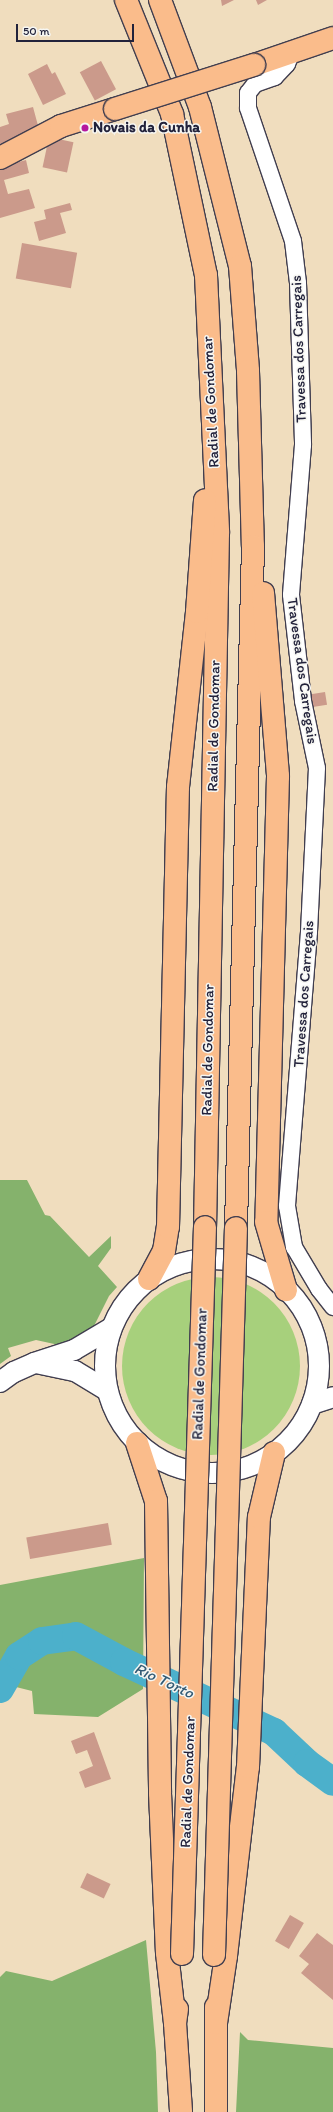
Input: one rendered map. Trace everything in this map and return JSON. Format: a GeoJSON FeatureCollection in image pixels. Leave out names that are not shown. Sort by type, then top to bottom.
{"type":"FeatureCollection","features":[{"type":"Feature","properties":{"kind":"main road","name":"Radial de Gondomar"},"geometry":{"type":"LineString","coordinates":[[126,0],[172,114],[206,275],[218,533],[205,1227],[175,1954],[175,2023],[181,2112]]}},
{"type":"Feature","properties":{"kind":"main road","name":"Radial de Gondomar"},"geometry":{"type":"LineString","coordinates":[[160,0],[200,107],[240,266],[248,371],[253,546],[220,1956],[216,2023],[216,2112]]}},
{"type":"Feature","properties":{"kind":"main road"},"geometry":{"type":"LineString","coordinates":[[0,158],[61,126],[292,52],[331,38]]}},
{"type":"Feature","properties":{"kind":"main road"},"geometry":{"type":"LineString","coordinates":[[149,1279],[164,1251],[168,1227],[178,787],[197,612],[212,419]]}},
{"type":"Feature","properties":{"kind":"main road"},"geometry":{"type":"LineString","coordinates":[[253,546],[265,599],[278,776],[266,1222],[286,1290]]}},
{"type":"Feature","properties":{"kind":"main road"},"geometry":{"type":"LineString","coordinates":[[137,1443],[156,1501],[160,1793],[175,1954]]}},
{"type":"Feature","properties":{"kind":"main road"},"geometry":{"type":"LineString","coordinates":[[220,1956],[248,1767],[259,1517],[274,1453]]}},
{"type":"Feature","properties":{"kind":"street","name":"Travessa dos Carregais"},"geometry":{"type":"LineString","coordinates":[[292,52],[287,64],[275,76],[255,84],[248,94],[248,108],[293,241],[298,284],[303,444],[291,595],[303,701],[317,768],[309,932],[287,1206],[294,1247],[319,1289],[333,1307]]}},
{"type":"Feature","properties":{"kind":"street"},"geometry":{"type":"LineString","coordinates":[[208,1259],[229,1261],[249,1266],[269,1276],[286,1290],[299,1305],[309,1322],[316,1342],[319,1364],[318,1378],[312,1404],[303,1423],[290,1440],[274,1453],[256,1464],[236,1471],[215,1473],[194,1472],[173,1466],[154,1457],[137,1443],[124,1428],[114,1410],[107,1390],[104,1370],[106,1349],[111,1328],[120,1310],[133,1293],[149,1279],[167,1269],[187,1262],[208,1259]]}},
{"type":"Feature","properties":{"kind":"street"},"geometry":{"type":"LineString","coordinates":[[0,1382],[14,1372],[34,1363],[74,1350],[111,1328]]}},
{"type":"Feature","properties":{"kind":"street"},"geometry":{"type":"LineString","coordinates":[[316,1342],[333,1353]]}},
{"type":"Feature","properties":{"kind":"street"},"geometry":{"type":"LineString","coordinates":[[34,1363],[75,1371],[107,1390]]}},
{"type":"Feature","properties":{"kind":"street"},"geometry":{"type":"LineString","coordinates":[[312,1404],[333,1397]]}},
{"type":"Feature","properties":{"kind":"green space"},"geometry":{"type":"Polygon","coordinates":[[[0,1180],[27,1180],[45,1215],[50,1216],[89,1257],[111,1236],[111,1248],[98,1266],[117,1287],[109,1296],[92,1330],[91,1352],[36,1340],[8,1348],[11,1356],[0,1364],[0,1180]]]}},
{"type":"Feature","properties":{"kind":"green space"},"geometry":{"type":"Polygon","coordinates":[[[202,1277],[220,1277],[245,1284],[260,1292],[274,1303],[285,1317],[293,1332],[300,1357],[300,1375],[293,1400],[285,1415],[274,1429],[260,1440],[237,1451],[220,1455],[202,1455],[185,1451],[169,1444],[155,1435],[142,1422],[133,1408],[126,1392],[122,1375],[122,1357],[126,1340],[133,1324],[142,1310],[155,1297],[169,1288],[185,1281],[202,1277]]]}},
{"type":"Feature","properties":{"kind":"green space"},"geometry":{"type":"Polygon","coordinates":[[[144,1558],[143,1689],[98,1717],[34,1714],[32,1691],[16,1687],[5,1670],[0,1677],[0,1585],[144,1558]]]}},
{"type":"Feature","properties":{"kind":"green space"},"geometry":{"type":"Polygon","coordinates":[[[146,1940],[156,2052],[158,2112],[0,2112],[0,1977],[6,1971],[52,1981],[146,1940]]]}},
{"type":"Feature","properties":{"kind":"green space"},"geometry":{"type":"Polygon","coordinates":[[[240,2032],[248,2040],[333,2048],[333,2112],[236,2112],[240,2032]]]}},
{"type":"Feature","properties":{"kind":"building"},"geometry":{"type":"Polygon","coordinates":[[[221,0],[234,0],[222,6],[221,0]]]}},
{"type":"Feature","properties":{"kind":"building"},"geometry":{"type":"Polygon","coordinates":[[[256,0],[267,0],[258,5],[256,0]]]}},
{"type":"Feature","properties":{"kind":"building"},"geometry":{"type":"Polygon","coordinates":[[[101,61],[116,89],[95,101],[80,72],[101,61]]]}},
{"type":"Feature","properties":{"kind":"building"},"geometry":{"type":"Polygon","coordinates":[[[47,64],[52,74],[55,72],[66,94],[43,105],[28,74],[47,64]]]}},
{"type":"Feature","properties":{"kind":"building"},"geometry":{"type":"Polygon","coordinates":[[[33,107],[40,133],[0,144],[0,127],[9,124],[6,114],[33,107]]]}},
{"type":"Feature","properties":{"kind":"building"},"geometry":{"type":"Polygon","coordinates":[[[49,137],[73,142],[67,173],[43,167],[49,137]]]}},
{"type":"Feature","properties":{"kind":"building"},"geometry":{"type":"Polygon","coordinates":[[[26,160],[29,173],[4,180],[8,194],[29,189],[35,208],[0,218],[0,167],[26,160]]]}},
{"type":"Feature","properties":{"kind":"building"},"geometry":{"type":"Polygon","coordinates":[[[70,203],[72,210],[60,213],[66,233],[39,241],[34,222],[46,219],[44,210],[70,203]]]}},
{"type":"Feature","properties":{"kind":"building"},"geometry":{"type":"Polygon","coordinates":[[[22,243],[77,253],[71,288],[16,278],[22,243]]]}},
{"type":"Feature","properties":{"kind":"building"},"geometry":{"type":"Polygon","coordinates":[[[325,692],[327,705],[311,707],[309,695],[325,692]]]}},
{"type":"Feature","properties":{"kind":"building"},"geometry":{"type":"Polygon","coordinates":[[[108,1523],[112,1545],[30,1559],[26,1537],[108,1523]]]}},
{"type":"Feature","properties":{"kind":"building"},"geometry":{"type":"Polygon","coordinates":[[[94,1732],[111,1779],[85,1788],[79,1772],[93,1766],[87,1750],[76,1754],[71,1741],[94,1732]]]}},
{"type":"Feature","properties":{"kind":"building"},"geometry":{"type":"Polygon","coordinates":[[[87,1873],[111,1884],[104,1898],[80,1888],[87,1873]]]}},
{"type":"Feature","properties":{"kind":"building"},"geometry":{"type":"Polygon","coordinates":[[[290,1915],[304,1923],[289,1949],[275,1941],[290,1915]]]}},
{"type":"Feature","properties":{"kind":"building"},"geometry":{"type":"Polygon","coordinates":[[[317,1933],[333,1945],[333,2000],[301,1973],[309,1964],[299,1956],[317,1933]]]}},
{"type":"Feature","properties":{"kind":"waterway","name":"Rio Torto"},"geometry":{"type":"LineString","coordinates":[[0,1689],[19,1656],[42,1641],[76,1636],[124,1662],[274,1732],[307,1763],[333,1782]]}},
{"type":"Feature","properties":{"kind":"place","name":"Novais da Cunha"},"geometry":{"type":"Point","coordinates":[85,128]}}]}
